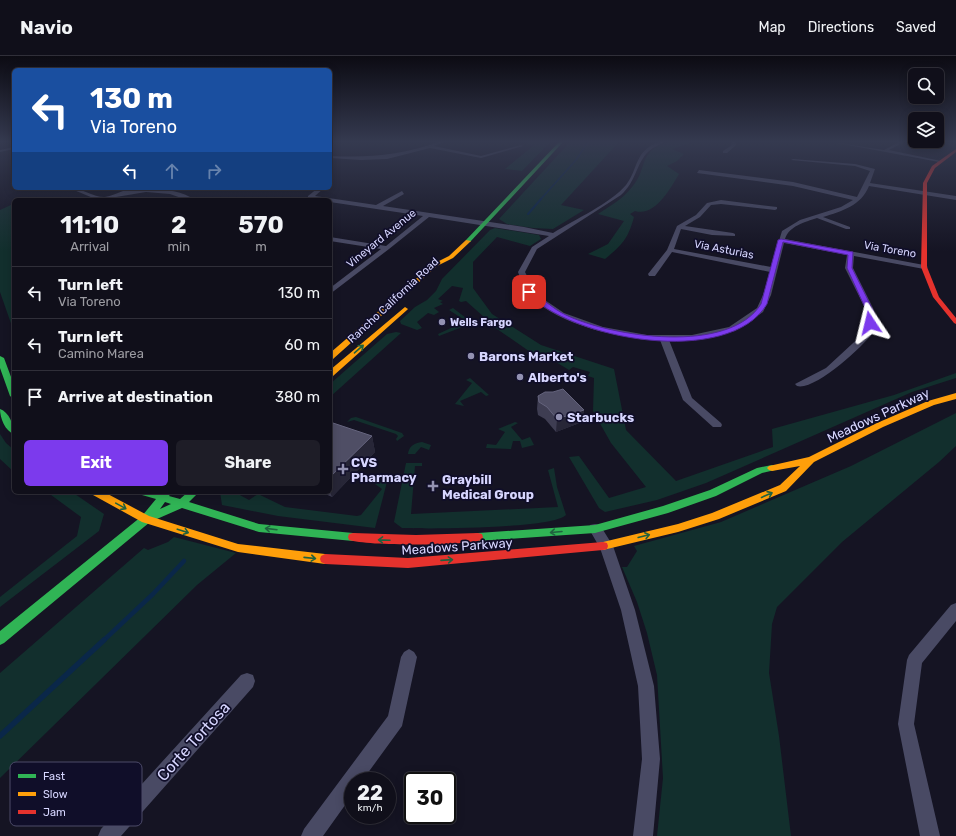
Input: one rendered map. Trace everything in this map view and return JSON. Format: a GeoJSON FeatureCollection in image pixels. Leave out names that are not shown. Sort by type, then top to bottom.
{"type":"FeatureCollection","features":[{"type":"Feature","properties":{"kind":"main road","name":"Rancho California Road"},"geometry":{"type":"LineString","coordinates":[[332,355],[435,265],[451,257],[486,223],[527,178]]}},
{"type":"Feature","properties":{"kind":"main road"},"geometry":{"type":"LineString","coordinates":[[926,178],[924,267],[936,297],[956,322]]}},
{"type":"Feature","properties":{"kind":"main road","name":"Rancho California Road"},"geometry":{"type":"LineString","coordinates":[[444,271],[448,267],[451,257]]}},
{"type":"Feature","properties":{"kind":"main road"},"geometry":{"type":"LineString","coordinates":[[387,325],[385,317],[413,291],[416,282]]}},
{"type":"Feature","properties":{"kind":"main road","name":"Rancho California Road"},"geometry":{"type":"LineString","coordinates":[[332,372],[414,300]]}},
{"type":"Feature","properties":{"kind":"main road"},"geometry":{"type":"LineString","coordinates":[[0,358],[8,389],[0,394]]}},
{"type":"Feature","properties":{"kind":"main road","name":"Meadows Parkway"},"geometry":{"type":"LineString","coordinates":[[164,495],[181,504],[259,528],[382,540],[450,539],[594,529],[664,510],[713,493],[760,470],[811,460],[880,425],[931,403],[956,396]]}},
{"type":"Feature","properties":{"kind":"main road"},"geometry":{"type":"LineString","coordinates":[[0,412],[12,428]]}},
{"type":"Feature","properties":{"kind":"main road","name":"Meadows Parkway"},"geometry":{"type":"LineString","coordinates":[[100,494],[146,519],[223,543],[253,550],[323,559],[369,562],[416,562],[577,550],[606,546],[693,523],[751,502],[783,488],[811,460]]}},
{"type":"Feature","properties":{"kind":"main road"},"geometry":{"type":"LineString","coordinates":[[146,519],[181,504],[192,494]]}},
{"type":"Feature","properties":{"kind":"main road"},"geometry":{"type":"LineString","coordinates":[[0,639],[146,519],[164,495]]}},
{"type":"Feature","properties":{"kind":"street"},"geometry":{"type":"LineString","coordinates":[[631,178],[624,191],[613,199],[534,248],[524,260],[521,274],[523,282],[529,292],[551,309],[584,325],[632,336],[664,339],[702,337],[723,333],[741,326],[754,317],[764,304],[784,232],[789,227],[806,218],[839,209],[858,199],[863,194],[869,178]]}},
{"type":"Feature","properties":{"kind":"street"},"geometry":{"type":"LineString","coordinates":[[749,178],[793,184],[858,199]]}},
{"type":"Feature","properties":{"kind":"street"},"geometry":{"type":"LineString","coordinates":[[866,184],[956,198]]}},
{"type":"Feature","properties":{"kind":"street"},"geometry":{"type":"LineString","coordinates":[[77,190],[99,198]]}},
{"type":"Feature","properties":{"kind":"street"},"geometry":{"type":"LineString","coordinates":[[317,198],[310,197],[318,190]]}},
{"type":"Feature","properties":{"kind":"street"},"geometry":{"type":"LineString","coordinates":[[107,198],[144,191],[168,191],[187,198]]}},
{"type":"Feature","properties":{"kind":"street"},"geometry":{"type":"LineString","coordinates":[[377,207],[402,193]]}},
{"type":"Feature","properties":{"kind":"street"},"geometry":{"type":"LineString","coordinates":[[332,200],[486,223],[553,236]]}},
{"type":"Feature","properties":{"kind":"street"},"geometry":{"type":"LineString","coordinates":[[652,274],[670,250],[679,227],[698,216],[710,204],[721,202],[775,208]]}},
{"type":"Feature","properties":{"kind":"street","name":"Vineyard Avenue"},"geometry":{"type":"LineString","coordinates":[[332,290],[427,215]]}},
{"type":"Feature","properties":{"kind":"street"},"geometry":{"type":"LineString","coordinates":[[816,216],[848,228]]}},
{"type":"Feature","properties":{"kind":"street"},"geometry":{"type":"LineString","coordinates":[[679,227],[733,235]]}},
{"type":"Feature","properties":{"kind":"street"},"geometry":{"type":"LineString","coordinates":[[332,238],[387,248]]}},
{"type":"Feature","properties":{"kind":"street","name":"Via Toreno"},"geometry":{"type":"LineString","coordinates":[[781,240],[924,267]]}},
{"type":"Feature","properties":{"kind":"street","name":"Via Asturias"},"geometry":{"type":"LineString","coordinates":[[670,250],[773,270]]}},
{"type":"Feature","properties":{"kind":"street"},"geometry":{"type":"LineString","coordinates":[[800,384],[830,370],[869,334],[871,312],[850,268],[851,254]]}},
{"type":"Feature","properties":{"kind":"street"},"geometry":{"type":"LineString","coordinates":[[664,339],[688,400],[717,425]]}},
{"type":"Feature","properties":{"kind":"street"},"geometry":{"type":"LineString","coordinates":[[594,529],[606,546],[628,610],[646,686],[651,759],[643,836]]}},
{"type":"Feature","properties":{"kind":"street"},"geometry":{"type":"LineString","coordinates":[[930,836],[906,724],[915,660],[956,610]]}},
{"type":"Feature","properties":{"kind":"street"},"geometry":{"type":"LineString","coordinates":[[311,836],[396,720],[409,658]]}},
{"type":"Feature","properties":{"kind":"street","name":"Corte Tortosa"},"geometry":{"type":"LineString","coordinates":[[142,798],[247,681]]}},
{"type":"Feature","properties":{"kind":"street","name":"Corte Tortosa"},"geometry":{"type":"LineString","coordinates":[[108,836],[117,826]]}},
{"type":"Feature","properties":{"kind":"green space"},"geometry":{"type":"Polygon","coordinates":[[[536,178],[585,178],[561,205],[584,210],[553,229],[507,224],[499,219],[536,178]]]}},
{"type":"Feature","properties":{"kind":"green space"},"geometry":{"type":"Polygon","coordinates":[[[638,178],[676,178],[666,194],[655,206],[649,210],[642,212],[635,211],[630,214],[634,217],[629,231],[624,241],[616,250],[605,259],[588,254],[608,244],[624,221],[598,214],[625,195],[638,178]]]}},
{"type":"Feature","properties":{"kind":"green space"},"geometry":{"type":"Polygon","coordinates":[[[12,204],[12,326],[0,292],[0,210],[12,204]]]}},
{"type":"Feature","properties":{"kind":"green space"},"geometry":{"type":"Polygon","coordinates":[[[495,228],[539,235],[541,239],[530,246],[497,237],[473,262],[473,288],[492,314],[541,345],[614,369],[626,430],[676,481],[773,447],[772,429],[894,395],[956,373],[956,378],[912,392],[706,483],[657,500],[605,512],[599,508],[569,457],[579,456],[609,498],[646,487],[611,443],[593,411],[594,378],[588,376],[590,372],[573,367],[569,370],[541,353],[536,356],[484,320],[480,321],[479,319],[484,317],[466,301],[459,301],[463,288],[452,286],[438,299],[443,301],[440,302],[443,304],[434,308],[439,312],[434,315],[428,313],[417,322],[422,328],[417,330],[401,324],[400,321],[415,307],[427,300],[436,291],[442,279],[490,230],[495,228]]]}},
{"type":"Feature","properties":{"kind":"green space"},"geometry":{"type":"Polygon","coordinates":[[[453,308],[470,321],[465,326],[439,336],[438,334],[466,321],[449,310],[453,308]]]}},
{"type":"Feature","properties":{"kind":"green space"},"geometry":{"type":"Polygon","coordinates":[[[396,332],[401,333],[332,395],[332,382],[387,334],[396,332]]]}},
{"type":"Feature","properties":{"kind":"green space"},"geometry":{"type":"Polygon","coordinates":[[[470,378],[489,395],[486,396],[481,392],[460,401],[464,406],[455,404],[472,383],[466,380],[470,378]]]}},
{"type":"Feature","properties":{"kind":"green space"},"geometry":{"type":"Polygon","coordinates":[[[956,413],[956,446],[939,462],[842,542],[777,607],[772,624],[769,673],[779,736],[791,836],[657,836],[663,778],[657,675],[647,633],[637,602],[622,567],[627,567],[637,551],[634,546],[721,522],[851,466],[956,413]]]}},
{"type":"Feature","properties":{"kind":"green space"},"geometry":{"type":"Polygon","coordinates":[[[356,417],[402,433],[404,436],[397,441],[396,439],[398,436],[396,434],[354,420],[347,422],[351,418],[356,417]]]}},
{"type":"Feature","properties":{"kind":"green space"},"geometry":{"type":"Polygon","coordinates":[[[515,422],[518,423],[511,427],[522,440],[530,437],[534,445],[522,448],[520,441],[513,441],[511,449],[486,448],[487,444],[496,445],[505,432],[498,429],[515,422]]]}},
{"type":"Feature","properties":{"kind":"green space"},"geometry":{"type":"Polygon","coordinates":[[[0,434],[6,443],[12,448],[12,470],[0,459],[0,434]]]}},
{"type":"Feature","properties":{"kind":"green space"},"geometry":{"type":"Polygon","coordinates":[[[422,442],[431,445],[429,450],[421,447],[415,454],[408,454],[412,445],[422,442]]]}},
{"type":"Feature","properties":{"kind":"green space"},"geometry":{"type":"Polygon","coordinates":[[[406,463],[422,463],[422,466],[415,466],[411,514],[558,507],[548,470],[554,468],[557,487],[566,515],[556,520],[514,526],[402,528],[394,522],[406,463]]]}},
{"type":"Feature","properties":{"kind":"green space"},"geometry":{"type":"Polygon","coordinates":[[[382,476],[388,478],[375,528],[278,516],[222,505],[220,494],[238,494],[249,500],[258,494],[285,507],[357,516],[361,515],[382,489],[375,484],[382,476]]]}},
{"type":"Feature","properties":{"kind":"green space"},"geometry":{"type":"Polygon","coordinates":[[[50,494],[75,494],[104,514],[99,531],[0,607],[0,597],[77,536],[81,517],[50,494]]]}},
{"type":"Feature","properties":{"kind":"green space"},"geometry":{"type":"Polygon","coordinates":[[[174,537],[236,553],[197,585],[16,762],[10,762],[10,768],[0,778],[0,673],[144,548],[148,550],[168,542],[174,537]]]}},
{"type":"Feature","properties":{"kind":"building"},"geometry":{"type":"Polygon","coordinates":[[[563,389],[584,410],[557,419],[547,407],[539,402],[538,396],[545,392],[553,392],[563,389]]]}},
{"type":"Feature","properties":{"kind":"building"},"geometry":{"type":"Polygon","coordinates":[[[332,423],[372,436],[332,475],[332,423]]]}},
{"type":"Feature","properties":{"kind":"waterway"},"geometry":{"type":"LineString","coordinates":[[540,200],[559,178]]}},
{"type":"Feature","properties":{"kind":"waterway"},"geometry":{"type":"LineString","coordinates":[[528,214],[541,199]]}},
{"type":"Feature","properties":{"kind":"waterway"},"geometry":{"type":"LineString","coordinates":[[103,641],[153,594],[184,561]]}},
{"type":"Feature","properties":{"kind":"waterway"},"geometry":{"type":"LineString","coordinates":[[0,736],[104,640]]}},
{"type":"Feature","properties":{"kind":"traffic: fast"},"geometry":{"type":"LineString","coordinates":[[468,241],[527,178]]}},
{"type":"Feature","properties":{"kind":"traffic: fast"},"geometry":{"type":"LineString","coordinates":[[0,358],[12,391]]}},
{"type":"Feature","properties":{"kind":"traffic: fast"},"geometry":{"type":"LineString","coordinates":[[0,412],[12,428]]}},
{"type":"Feature","properties":{"kind":"traffic: fast"},"geometry":{"type":"LineString","coordinates":[[478,537],[595,529],[664,510],[713,493],[760,470],[772,468]]}},
{"type":"Feature","properties":{"kind":"traffic: fast"},"geometry":{"type":"LineString","coordinates":[[151,494],[259,528],[353,537]]}},
{"type":"Feature","properties":{"kind":"traffic: fast"},"geometry":{"type":"LineString","coordinates":[[0,639],[146,519],[165,494]]}},
{"type":"Feature","properties":{"kind":"traffic: fast"},"geometry":{"type":"LineString","coordinates":[[146,519],[181,504],[192,494]]}},
{"type":"Feature","properties":{"kind":"traffic: slow"},"geometry":{"type":"LineString","coordinates":[[332,355],[435,265],[451,257],[468,241]]}},
{"type":"Feature","properties":{"kind":"traffic: slow"},"geometry":{"type":"LineString","coordinates":[[332,372],[405,309]]}},
{"type":"Feature","properties":{"kind":"traffic: slow"},"geometry":{"type":"LineString","coordinates":[[772,468],[811,460],[880,425],[931,403],[956,396]]}},
{"type":"Feature","properties":{"kind":"traffic: slow"},"geometry":{"type":"LineString","coordinates":[[603,546],[678,528],[715,516],[783,488],[811,460]]}},
{"type":"Feature","properties":{"kind":"traffic: slow"},"geometry":{"type":"LineString","coordinates":[[100,494],[146,519],[238,548],[325,559]]}},
{"type":"Feature","properties":{"kind":"traffic: jam"},"geometry":{"type":"LineString","coordinates":[[927,178],[925,183],[924,267],[936,297],[956,322]]}},
{"type":"Feature","properties":{"kind":"traffic: jam"},"geometry":{"type":"LineString","coordinates":[[353,537],[416,540],[478,537]]}},
{"type":"Feature","properties":{"kind":"traffic: jam"},"geometry":{"type":"LineString","coordinates":[[325,559],[408,563],[603,546]]}},
{"type":"Feature","properties":{"kind":"place","name":"Wells Fargo"},"geometry":{"type":"Point","coordinates":[442,322]}},
{"type":"Feature","properties":{"kind":"place","name":"Barons Market"},"geometry":{"type":"Point","coordinates":[471,356]}},
{"type":"Feature","properties":{"kind":"place","name":"Alberto's"},"geometry":{"type":"Point","coordinates":[520,377]}},
{"type":"Feature","properties":{"kind":"place","name":"Starbucks"},"geometry":{"type":"Point","coordinates":[559,417]}},
{"type":"Feature","properties":{"kind":"place","name":"CVS Pharmacy"},"geometry":{"type":"Point","coordinates":[343,469]}},
{"type":"Feature","properties":{"kind":"place","name":"Graybill Medical Group"},"geometry":{"type":"Point","coordinates":[433,486]}},
{"type":"Feature","properties":{"kind":"route"},"geometry":{"type":"LineString","coordinates":[[529,292],[551,309],[565,317],[584,325],[606,331],[632,336],[664,339],[702,337],[723,333],[741,326],[761,310],[764,304],[781,240],[851,254],[850,268],[871,312],[870,323]]}}]}
